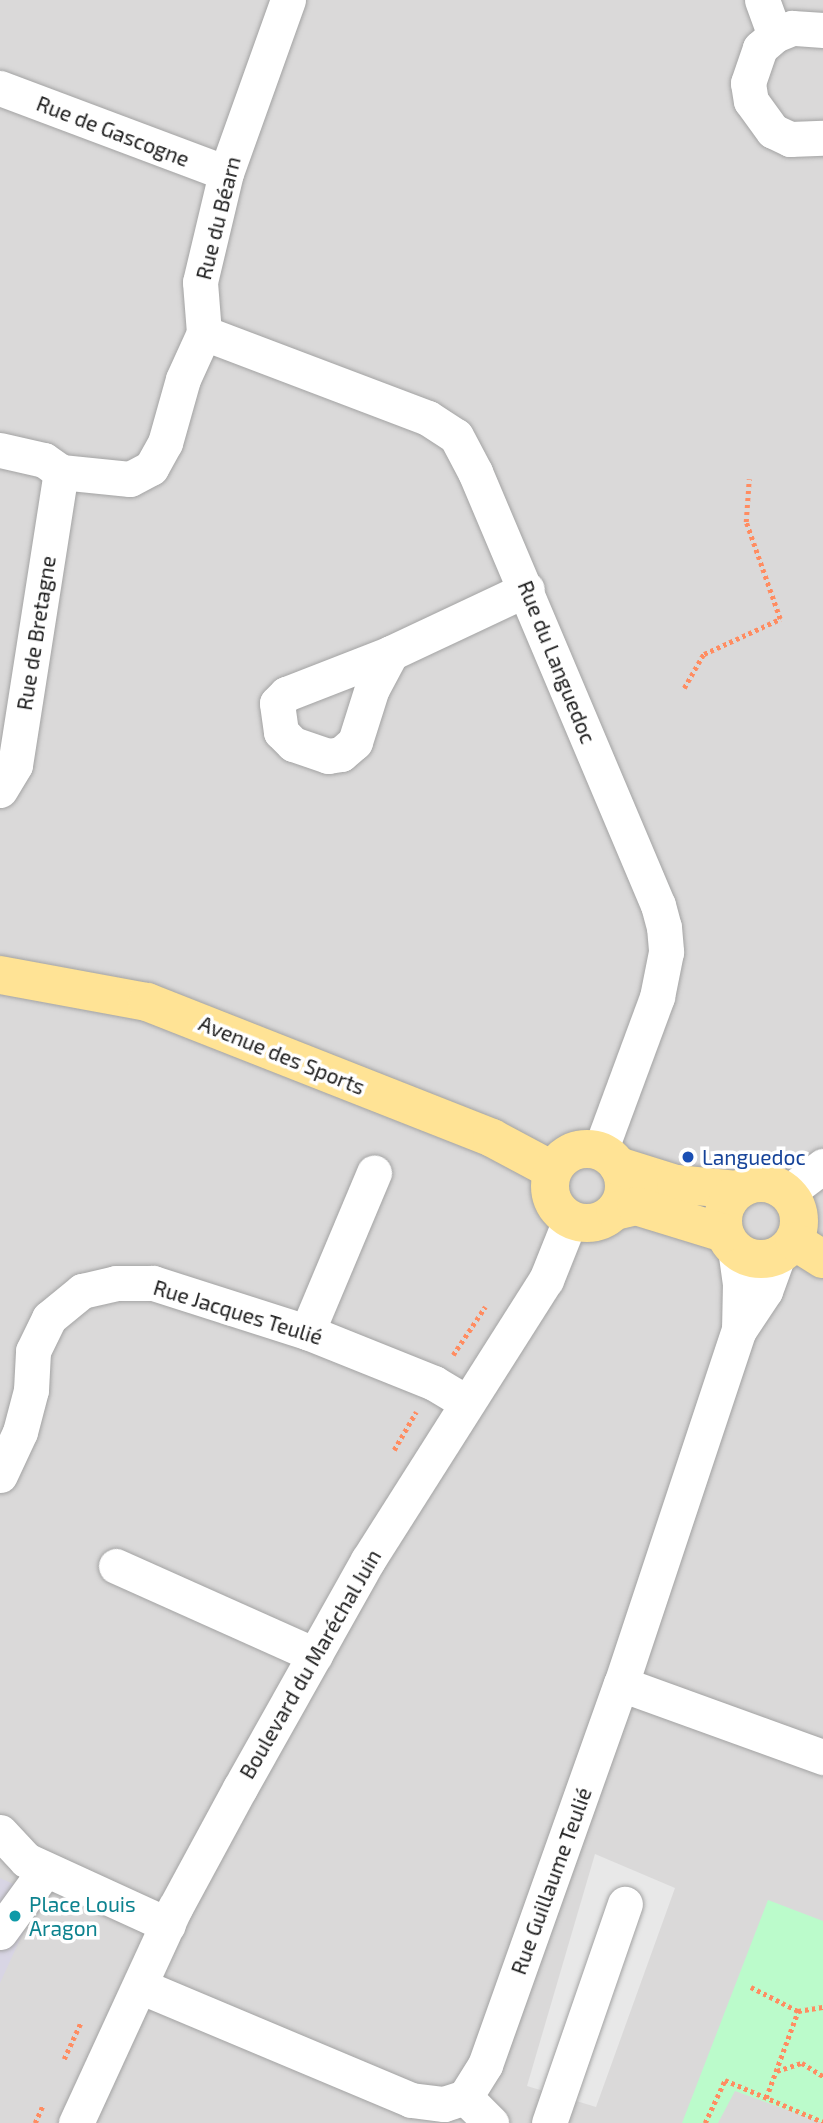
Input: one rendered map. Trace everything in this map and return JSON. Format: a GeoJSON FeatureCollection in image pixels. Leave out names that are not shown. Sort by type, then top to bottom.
{"type":"FeatureCollection","features":[{"type":"Feature","properties":{"kind":"main road","name":"Avenue des Sports"},"geometry":{"type":"LineString","coordinates":[[0,975],[147,1002],[492,1138],[552,1170]]}},
{"type":"Feature","properties":{"kind":"main road"},"geometry":{"type":"LineString","coordinates":[[572,1152],[609,1158],[676,1184],[737,1190],[763,1182],[787,1193],[799,1215],[798,1252],[748,1258],[729,1241],[636,1206],[615,1211],[594,1223],[570,1220],[551,1199],[552,1170],[572,1152]]}},
{"type":"Feature","properties":{"kind":"main road"},"geometry":{"type":"LineString","coordinates":[[609,1158],[624,1188],[615,1211]]}},
{"type":"Feature","properties":{"kind":"main road"},"geometry":{"type":"LineString","coordinates":[[729,1241],[724,1209],[737,1190]]}},
{"type":"Feature","properties":{"kind":"street","name":"Rue du Béarn"},"geometry":{"type":"LineString","coordinates":[[61,472],[130,479],[151,468],[165,443],[183,379],[204,333],[200,282],[226,173],[288,0]]}},
{"type":"Feature","properties":{"kind":"street"},"geometry":{"type":"LineString","coordinates":[[762,0],[775,35]]}},
{"type":"Feature","properties":{"kind":"street"},"geometry":{"type":"LineString","coordinates":[[823,30],[792,28],[775,35],[751,64],[751,102],[773,131],[790,139],[823,138]]}},
{"type":"Feature","properties":{"kind":"street","name":"Rue de Gascogne"},"geometry":{"type":"LineString","coordinates":[[0,88],[226,173]]}},
{"type":"Feature","properties":{"kind":"street","name":"Rue du Languedoc"},"geometry":{"type":"LineString","coordinates":[[204,333],[428,418],[456,436],[527,589],[664,928],[666,952],[657,997],[609,1158]]}},
{"type":"Feature","properties":{"kind":"street"},"geometry":{"type":"LineString","coordinates":[[0,450],[44,460],[61,472]]}},
{"type":"Feature","properties":{"kind":"street","name":"Rue de Bretagne"},"geometry":{"type":"LineString","coordinates":[[0,790],[15,765],[61,472]]}},
{"type":"Feature","properties":{"kind":"street"},"geometry":{"type":"LineString","coordinates":[[391,653],[527,589]]}},
{"type":"Feature","properties":{"kind":"street"},"geometry":{"type":"LineString","coordinates":[[787,1193],[823,1166]]}},
{"type":"Feature","properties":{"kind":"street"},"geometry":{"type":"LineString","coordinates":[[307,1332],[374,1173]]}},
{"type":"Feature","properties":{"kind":"street","name":"Boulevard du Maréchal Juin"},"geometry":{"type":"LineString","coordinates":[[76,2123],[168,1925],[315,1655],[466,1402],[546,1280],[570,1220]]}},
{"type":"Feature","properties":{"kind":"street","name":"Rue Guillaume Teulié"},"geometry":{"type":"LineString","coordinates":[[729,1241],[740,1284],[739,1330]]}},
{"type":"Feature","properties":{"kind":"street","name":"Rue Guillaume Teulié"},"geometry":{"type":"LineString","coordinates":[[465,2097],[485,2065],[621,1684],[739,1330],[765,1290],[798,1252]]}},
{"type":"Feature","properties":{"kind":"street","name":"Rue Jacques Teulié"},"geometry":{"type":"LineString","coordinates":[[0,1475],[23,1422],[31,1390],[33,1351],[49,1318],[82,1291],[116,1283],[153,1283],[307,1332],[434,1383],[466,1402]]}},
{"type":"Feature","properties":{"kind":"street"},"geometry":{"type":"LineString","coordinates":[[116,1566],[315,1655]]}},
{"type":"Feature","properties":{"kind":"street"},"geometry":{"type":"LineString","coordinates":[[621,1684],[823,1757]]}},
{"type":"Feature","properties":{"kind":"street"},"geometry":{"type":"LineString","coordinates":[[0,1832],[26,1860],[168,1925]]}},
{"type":"Feature","properties":{"kind":"street"},"geometry":{"type":"LineString","coordinates":[[0,1898],[45,1870]]}},
{"type":"Feature","properties":{"kind":"street"},"geometry":{"type":"LineString","coordinates":[[0,1932],[45,1870]]}},
{"type":"Feature","properties":{"kind":"street"},"geometry":{"type":"LineString","coordinates":[[549,2123],[625,1905]]}},
{"type":"Feature","properties":{"kind":"street"},"geometry":{"type":"LineString","coordinates":[[140,1986],[411,2100],[444,2104],[465,2097],[491,2123]]}},
{"type":"Feature","properties":{"kind":"path"},"geometry":{"type":"LineString","coordinates":[[684,688],[704,654],[780,619],[746,522],[749,479]]}},
{"type":"Feature","properties":{"kind":"path"},"geometry":{"type":"LineString","coordinates":[[751,1987],[798,2011],[823,2007]]}},
{"type":"Feature","properties":{"kind":"path"},"geometry":{"type":"LineString","coordinates":[[766,2098],[798,2011]]}},
{"type":"Feature","properties":{"kind":"path"},"geometry":{"type":"LineString","coordinates":[[776,2071],[802,2063],[823,2076]]}},
{"type":"Feature","properties":{"kind":"path"},"geometry":{"type":"LineString","coordinates":[[705,2123],[725,2080],[823,2122]]}},
{"type":"Feature","properties":{"kind":"shaded area"},"geometry":{"type":"Polygon","coordinates":[[[0,0],[823,0],[823,2123],[0,2123],[0,0]]]}},
{"type":"Feature","properties":{"kind":"shaded area"},"geometry":{"type":"Polygon","coordinates":[[[595,1854],[675,1888],[596,2107],[527,2086],[595,1854]]]}},
{"type":"Feature","properties":{"kind":"shaded area","name":"Place Louis Aragon"},"geometry":{"type":"Polygon","coordinates":[[[0,1878],[40,1896],[0,1983],[0,1878]]]}},
{"type":"Feature","properties":{"kind":"green space"},"geometry":{"type":"Polygon","coordinates":[[[768,1900],[823,1921],[823,2123],[735,2091],[718,2123],[682,2123],[768,1900]]]}},
{"type":"Feature","properties":{"kind":"place","name":"Languedoc"},"geometry":{"type":"Point","coordinates":[688,1157]}},
{"type":"Feature","properties":{"kind":"place","name":"Place Louis Aragon"},"geometry":{"type":"Point","coordinates":[15,1916]}}]}
